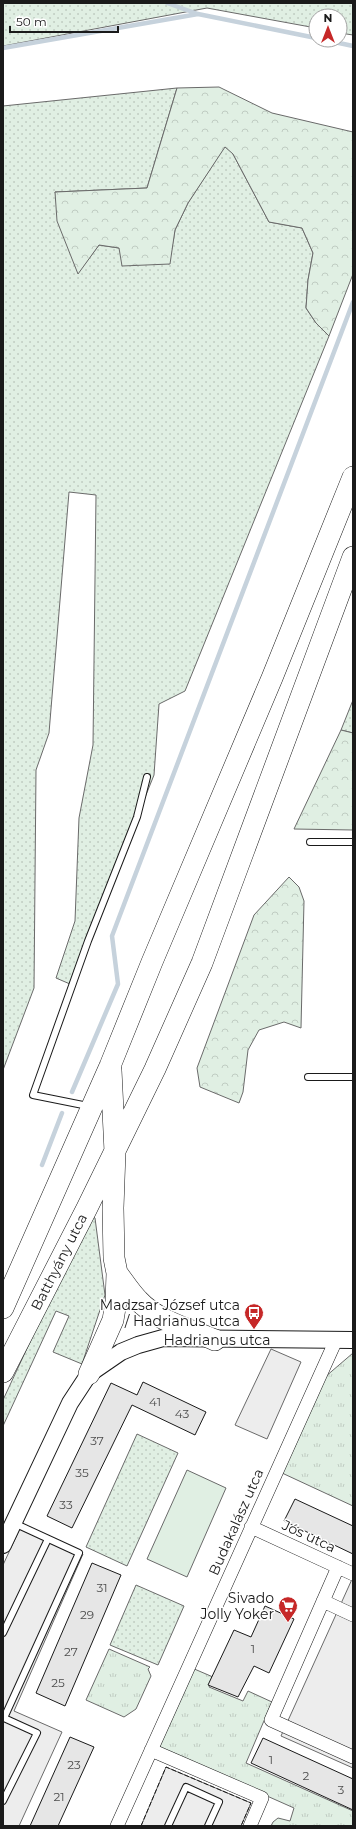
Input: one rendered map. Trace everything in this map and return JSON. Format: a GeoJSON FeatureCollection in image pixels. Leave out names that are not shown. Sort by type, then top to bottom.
{"type":"FeatureCollection","features":[{"type":"Feature","properties":{"kind":"main road"},"geometry":{"type":"LineString","coordinates":[[3,1308],[110,1066],[152,962],[272,678],[353,477]]}},
{"type":"Feature","properties":{"kind":"main road","name":"Batthyány utca"},"geometry":{"type":"LineString","coordinates":[[3,1372],[115,1152],[155,1069],[202,963],[353,557]]}},
{"type":"Feature","properties":{"kind":"main road"},"geometry":{"type":"LineString","coordinates":[[90,1374],[113,1320],[116,1302],[117,1273],[114,1258],[112,1208],[115,1152],[110,1066]]}},
{"type":"Feature","properties":{"kind":"main road"},"geometry":{"type":"LineString","coordinates":[[117,1273],[138,1301],[156,1314],[215,1340]]}},
{"type":"Feature","properties":{"kind":"street","name":"Hadrianus utca"},"geometry":{"type":"LineString","coordinates":[[90,1374],[121,1352],[138,1345],[163,1338],[215,1340],[353,1340]]}},
{"type":"Feature","properties":{"kind":"street","name":"Budakalász utca"},"geometry":{"type":"LineString","coordinates":[[118,1826],[336,1340]]}},
{"type":"Feature","properties":{"kind":"street"},"geometry":{"type":"LineString","coordinates":[[3,1546],[70,1403],[90,1374]]}},
{"type":"Feature","properties":{"kind":"street","name":"Jós utca"},"geometry":{"type":"LineString","coordinates":[[251,1527],[353,1574]]}},
{"type":"Feature","properties":{"kind":"street"},"geometry":{"type":"LineString","coordinates":[[338,1567],[271,1720],[353,1757]]}},
{"type":"Feature","properties":{"kind":"street"},"geometry":{"type":"LineString","coordinates":[[323,1601],[353,1615]]}},
{"type":"Feature","properties":{"kind":"street"},"geometry":{"type":"LineString","coordinates":[[151,1750],[262,1798],[250,1826]]}},
{"type":"Feature","properties":{"kind":"lane"},"geometry":{"type":"LineString","coordinates":[[93,1106],[33,1095],[88,940],[137,817],[147,777]]}},
{"type":"Feature","properties":{"kind":"lane"},"geometry":{"type":"LineString","coordinates":[[310,842],[353,842]]}},
{"type":"Feature","properties":{"kind":"lane"},"geometry":{"type":"LineString","coordinates":[[308,1077],[353,1077]]}},
{"type":"Feature","properties":{"kind":"lane"},"geometry":{"type":"LineString","coordinates":[[3,1802],[37,1733],[3,1719],[79,1553],[14,1523]]}},
{"type":"Feature","properties":{"kind":"lane"},"geometry":{"type":"LineString","coordinates":[[3,1633],[48,1539]]}},
{"type":"Feature","properties":{"kind":"lane"},"geometry":{"type":"LineString","coordinates":[[168,1826],[186,1787],[219,1802],[208,1826]]}},
{"type":"Feature","properties":{"kind":"green space"},"geometry":{"type":"Polygon","coordinates":[[[3,3],[353,3],[353,35],[348,34],[348,8],[308,8],[308,27],[207,8],[3,46],[3,3]]]}},
{"type":"Feature","properties":{"kind":"green space"},"geometry":{"type":"Polygon","coordinates":[[[219,87],[272,113],[353,132],[353,274],[329,336],[316,323],[306,308],[308,280],[313,253],[302,228],[269,222],[233,154],[225,147],[188,203],[175,230],[170,264],[122,266],[119,248],[99,245],[78,274],[57,221],[55,192],[147,188],[177,88],[219,87]]]}},
{"type":"Feature","properties":{"kind":"green space"},"geometry":{"type":"Polygon","coordinates":[[[177,88],[147,188],[55,192],[78,273],[99,245],[119,248],[169,264],[175,230],[188,203],[225,146],[233,154],[269,222],[302,228],[313,253],[308,280],[306,308],[316,323],[329,336],[185,691],[159,704],[154,775],[70,984],[56,978],[75,921],[79,818],[93,745],[96,495],[69,492],[49,733],[36,770],[34,988],[3,1070],[3,106],[177,88]]]}},
{"type":"Feature","properties":{"kind":"green space"},"geometry":{"type":"Polygon","coordinates":[[[353,700],[353,733],[341,730],[353,700]]]}},
{"type":"Feature","properties":{"kind":"green space"},"geometry":{"type":"Polygon","coordinates":[[[341,730],[353,733],[353,830],[294,829],[341,730]]]}},
{"type":"Feature","properties":{"kind":"green space"},"geometry":{"type":"Polygon","coordinates":[[[289,877],[299,887],[304,901],[301,1028],[284,1022],[259,1030],[248,1050],[243,1092],[239,1103],[200,1087],[197,1068],[254,915],[289,877]]]}},
{"type":"Feature","properties":{"kind":"green space"},"geometry":{"type":"Polygon","coordinates":[[[89,1215],[95,1218],[105,1295],[82,1364],[53,1352],[69,1316],[56,1311],[3,1426],[3,1400],[89,1215]]]}},
{"type":"Feature","properties":{"kind":"green space"},"geometry":{"type":"Polygon","coordinates":[[[353,1353],[353,1506],[282,1473],[325,1377],[353,1353]]]}},
{"type":"Feature","properties":{"kind":"green space"},"geometry":{"type":"Polygon","coordinates":[[[137,1434],[178,1453],[127,1566],[86,1547],[137,1434]]]}},
{"type":"Feature","properties":{"kind":"green space"},"geometry":{"type":"Polygon","coordinates":[[[187,1470],[226,1488],[187,1577],[147,1559],[187,1470]]]}},
{"type":"Feature","properties":{"kind":"green space"},"geometry":{"type":"Polygon","coordinates":[[[136,1585],[184,1606],[158,1665],[110,1645],[136,1585]]]}},
{"type":"Feature","properties":{"kind":"green space"},"geometry":{"type":"Polygon","coordinates":[[[109,1649],[150,1667],[148,1669],[151,1676],[136,1709],[124,1717],[86,1700],[109,1649]]]}},
{"type":"Feature","properties":{"kind":"green space"},"geometry":{"type":"Polygon","coordinates":[[[192,1668],[213,1677],[209,1687],[243,1701],[248,1691],[272,1702],[246,1763],[353,1811],[353,1826],[271,1826],[278,1818],[290,1821],[294,1808],[159,1748],[192,1668]]]}},
{"type":"Feature","properties":{"kind":"shaded area"},"geometry":{"type":"Polygon","coordinates":[[[271,1349],[301,1362],[267,1439],[235,1425],[271,1349]]]}},
{"type":"Feature","properties":{"kind":"shaded area"},"geometry":{"type":"Polygon","coordinates":[[[22,1524],[83,1554],[14,1711],[62,1732],[19,1826],[3,1826],[3,1565],[22,1524]]]}},
{"type":"Feature","properties":{"kind":"shaded area"},"geometry":{"type":"Polygon","coordinates":[[[353,1577],[353,1768],[281,1736],[353,1577]]]}},
{"type":"Feature","properties":{"kind":"shaded area"},"geometry":{"type":"Polygon","coordinates":[[[166,1767],[251,1803],[241,1826],[141,1826],[166,1767]]]}},
{"type":"Feature","properties":{"kind":"building"},"geometry":{"type":"Polygon","coordinates":[[[143,1382],[206,1412],[195,1435],[132,1405],[72,1528],[47,1516],[111,1383],[137,1395],[143,1382]]]}},
{"type":"Feature","properties":{"kind":"building"},"geometry":{"type":"Polygon","coordinates":[[[295,1499],[353,1526],[353,1554],[284,1521],[295,1499]]]}},
{"type":"Feature","properties":{"kind":"building"},"geometry":{"type":"Polygon","coordinates":[[[92,1563],[121,1575],[65,1706],[36,1693],[92,1563]]]}},
{"type":"Feature","properties":{"kind":"building"},"geometry":{"type":"Polygon","coordinates":[[[265,1606],[294,1619],[269,1673],[254,1666],[238,1697],[208,1685],[234,1630],[251,1637],[265,1606]]]}},
{"type":"Feature","properties":{"kind":"building"},"geometry":{"type":"Polygon","coordinates":[[[70,1737],[94,1747],[58,1826],[30,1826],[70,1737]]]}},
{"type":"Feature","properties":{"kind":"building"},"geometry":{"type":"Polygon","coordinates":[[[263,1738],[353,1779],[353,1810],[251,1763],[263,1738]]]}},
{"type":"Feature","properties":{"kind":"waterway"},"geometry":{"type":"LineString","coordinates":[[167,3],[198,14],[308,36]]}},
{"type":"Feature","properties":{"kind":"waterway"},"geometry":{"type":"LineString","coordinates":[[3,48],[198,14]]}},
{"type":"Feature","properties":{"kind":"waterway"},"geometry":{"type":"LineString","coordinates":[[348,45],[353,46]]}},
{"type":"Feature","properties":{"kind":"waterway"},"geometry":{"type":"LineString","coordinates":[[72,1092],[118,984],[112,936],[353,302]]}},
{"type":"Feature","properties":{"kind":"waterway"},"geometry":{"type":"LineString","coordinates":[[42,1165],[62,1113]]}},
{"type":"Feature","properties":{"kind":"fence"},"geometry":{"type":"LineString","coordinates":[[141,1826],[166,1767],[251,1803],[241,1826]]}},
{"type":"Feature","properties":{"kind":"place","name":"Madzsar József utca / Hadrianus utca"},"geometry":{"type":"Point","coordinates":[254,1330]}},
{"type":"Feature","properties":{"kind":"place","name":"Sivado Jolly Yoker"},"geometry":{"type":"Point","coordinates":[288,1623]}}]}
